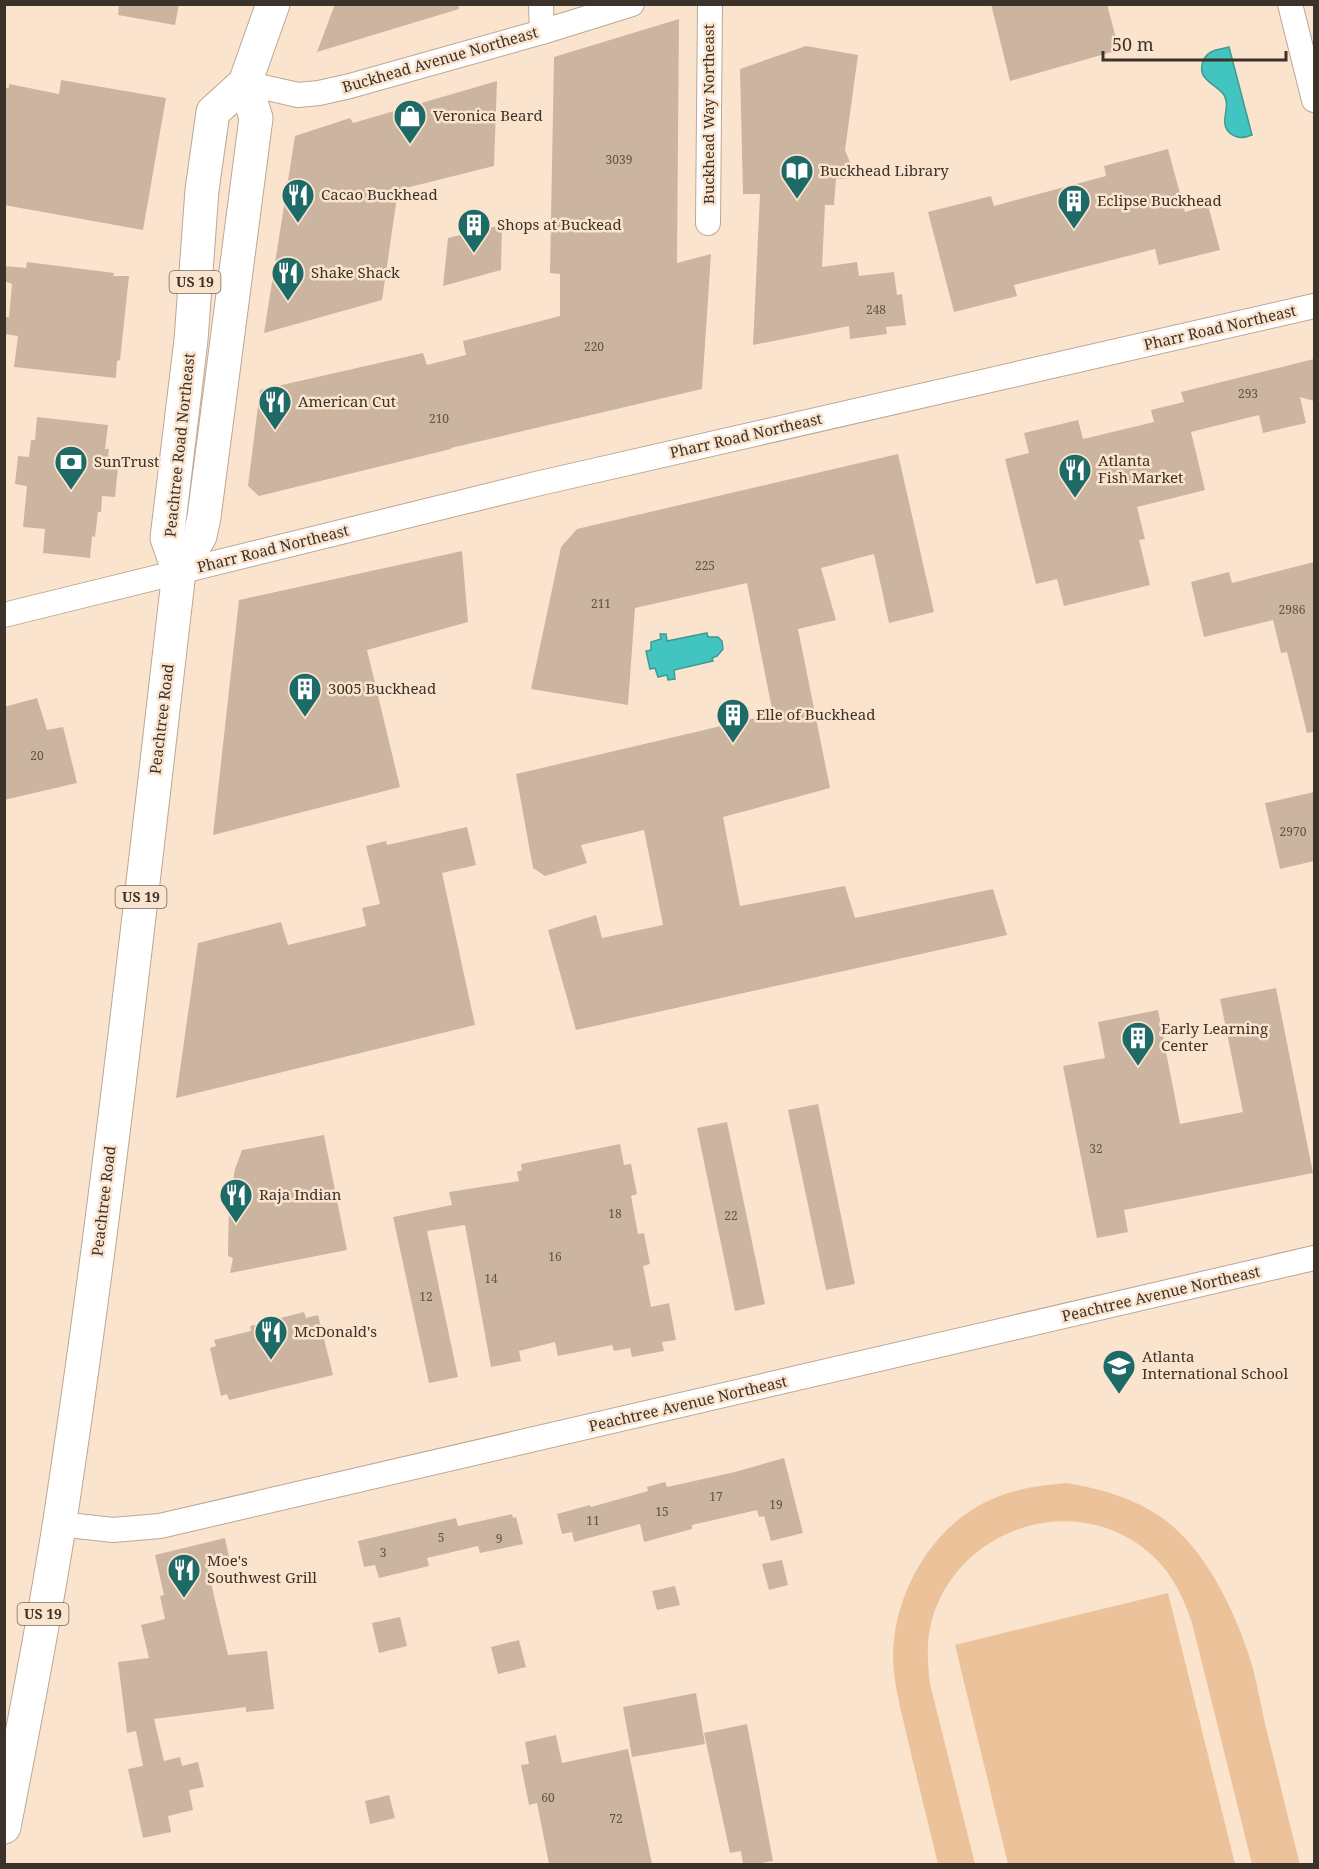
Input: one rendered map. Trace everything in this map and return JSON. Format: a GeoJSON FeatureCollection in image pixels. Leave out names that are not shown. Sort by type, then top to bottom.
{"type":"FeatureCollection","features":[{"type":"Feature","properties":{"kind":"highway","name":"Peachtree Road Northeast"},"geometry":{"type":"LineString","coordinates":[[179,572],[167,538],[191,340],[205,168],[213,112],[245,83],[273,4]]}},
{"type":"Feature","properties":{"kind":"highway","name":"Peachtree Road Northeast"},"geometry":{"type":"LineString","coordinates":[[179,572],[200,536],[204,517],[256,118],[245,83]]}},
{"type":"Feature","properties":{"kind":"highway","name":"Peachtree Road"},"geometry":{"type":"LineString","coordinates":[[4,1827],[59,1524],[81,1372],[123,1047],[179,572]]}},
{"type":"Feature","properties":{"kind":"street"},"geometry":{"type":"LineString","coordinates":[[541,4],[542,32]]}},
{"type":"Feature","properties":{"kind":"street","name":"Buckhead Avenue Northeast"},"geometry":{"type":"LineString","coordinates":[[245,83],[298,95],[319,93],[542,32],[632,4]]}},
{"type":"Feature","properties":{"kind":"street","name":"Buckhead Way Northeast"},"geometry":{"type":"LineString","coordinates":[[708,223],[710,4]]}},
{"type":"Feature","properties":{"kind":"street"},"geometry":{"type":"LineString","coordinates":[[1290,4],[1314,100]]}},
{"type":"Feature","properties":{"kind":"street","name":"Pharr Road Northeast"},"geometry":{"type":"LineString","coordinates":[[4,615],[536,484],[1314,306]]}},
{"type":"Feature","properties":{"kind":"street","name":"Peachtree Avenue Northeast"},"geometry":{"type":"LineString","coordinates":[[59,1524],[113,1530],[160,1526],[1314,1258]]}},
{"type":"Feature","properties":{"kind":"shaded area"},"geometry":{"type":"Polygon","coordinates":[[[1067,1483],[1112,1494],[1154,1512],[1178,1531],[1211,1572],[1235,1619],[1251,1662],[1300,1864],[1252,1864],[1192,1623],[1172,1579],[1154,1557],[1125,1536],[1094,1525],[1062,1521],[1029,1526],[999,1538],[972,1556],[950,1582],[934,1613],[928,1648],[930,1684],[975,1864],[938,1864],[894,1677],[895,1630],[902,1605],[911,1580],[924,1557],[959,1519],[981,1504],[1005,1494],[1028,1488],[1067,1483]]]}},
{"type":"Feature","properties":{"kind":"shaded area"},"geometry":{"type":"Polygon","coordinates":[[[1168,1593],[1235,1864],[1008,1864],[955,1645],[1168,1593]]]}},
{"type":"Feature","properties":{"kind":"water"},"geometry":{"type":"Polygon","coordinates":[[[1229,47],[1252,135],[1244,137],[1234,136],[1227,130],[1224,95],[1202,73],[1203,61],[1211,52],[1229,47]]]}},
{"type":"Feature","properties":{"kind":"water"},"geometry":{"type":"Polygon","coordinates":[[[707,633],[708,637],[718,637],[722,641],[723,649],[712,658],[713,661],[674,670],[675,679],[668,680],[667,675],[658,677],[655,668],[650,669],[646,651],[651,650],[651,642],[661,639],[660,634],[666,634],[667,641],[707,633]]]}},
{"type":"Feature","properties":{"kind":"building"},"geometry":{"type":"Polygon","coordinates":[[[119,4],[179,4],[175,25],[118,15],[119,4]]]}},
{"type":"Feature","properties":{"kind":"building"},"geometry":{"type":"Polygon","coordinates":[[[335,4],[458,4],[459,9],[317,52],[335,4]]]}},
{"type":"Feature","properties":{"kind":"building"},"geometry":{"type":"Polygon","coordinates":[[[991,4],[1107,4],[1119,50],[1010,81],[991,4]]]}},
{"type":"Feature","properties":{"kind":"building"},"geometry":{"type":"Polygon","coordinates":[[[679,19],[677,263],[711,254],[702,389],[259,496],[248,486],[260,390],[423,353],[427,365],[466,355],[463,341],[560,316],[560,274],[550,273],[554,57],[679,19]]]}},
{"type":"Feature","properties":{"kind":"building","name":"Buckhead Library"},"geometry":{"type":"Polygon","coordinates":[[[806,46],[858,55],[845,150],[856,178],[836,179],[834,205],[825,205],[822,267],[857,262],[859,276],[894,272],[897,295],[902,294],[906,325],[886,327],[887,334],[850,339],[849,326],[753,345],[760,194],[743,194],[740,69],[806,46]]]}},
{"type":"Feature","properties":{"kind":"building"},"geometry":{"type":"Polygon","coordinates":[[[61,80],[166,98],[143,230],[4,205],[4,88],[9,88],[9,84],[59,94],[61,80]]]}},
{"type":"Feature","properties":{"kind":"building"},"geometry":{"type":"Polygon","coordinates":[[[497,81],[494,166],[398,190],[382,300],[264,333],[295,136],[350,118],[353,123],[497,81]]]}},
{"type":"Feature","properties":{"kind":"building","name":"Eclipse Buckhead"},"geometry":{"type":"Polygon","coordinates":[[[1168,149],[1185,212],[1208,205],[1220,250],[1159,265],[1155,249],[1014,285],[1017,296],[954,312],[928,212],[991,196],[994,206],[1106,176],[1104,166],[1168,149]]]}},
{"type":"Feature","properties":{"kind":"building","name":"Shops at Buckead"},"geometry":{"type":"Polygon","coordinates":[[[502,225],[501,270],[443,286],[448,238],[502,225]]]}},
{"type":"Feature","properties":{"kind":"building"},"geometry":{"type":"Polygon","coordinates":[[[27,262],[114,273],[113,276],[129,276],[116,378],[14,367],[18,336],[4,334],[4,317],[9,317],[12,284],[4,281],[4,266],[26,268],[27,262]]]}},
{"type":"Feature","properties":{"kind":"building","name":"Atlanta Fish Market"},"geometry":{"type":"Polygon","coordinates":[[[1314,359],[1314,401],[1300,397],[1306,423],[1263,433],[1259,415],[1191,432],[1205,490],[1137,507],[1145,539],[1139,540],[1150,585],[1064,606],[1057,579],[1036,584],[1005,459],[1029,453],[1024,433],[1078,420],[1083,439],[1154,422],[1151,410],[1184,402],[1181,392],[1314,359]]]}},
{"type":"Feature","properties":{"kind":"building","name":"SunTrust"},"geometry":{"type":"Polygon","coordinates":[[[37,417],[108,425],[105,449],[109,449],[107,465],[118,467],[115,497],[102,496],[95,537],[92,536],[90,558],[43,553],[45,529],[23,527],[27,486],[15,484],[18,456],[29,457],[31,440],[35,440],[37,417]]]}},
{"type":"Feature","properties":{"kind":"building","name":"Elle of Buckhead"},"geometry":{"type":"Polygon","coordinates":[[[898,454],[934,612],[889,623],[874,554],[821,568],[836,620],[798,629],[830,788],[723,817],[740,906],[845,886],[855,918],[993,889],[1007,935],[576,1030],[548,930],[596,915],[602,938],[663,925],[644,830],[581,845],[587,863],[545,876],[533,868],[516,774],[773,714],[747,583],[635,608],[628,705],[531,689],[561,547],[577,529],[898,454]]]}},
{"type":"Feature","properties":{"kind":"building","name":"3005 Buckhead"},"geometry":{"type":"Polygon","coordinates":[[[462,551],[468,622],[367,650],[400,787],[213,835],[239,600],[462,551]]]}},
{"type":"Feature","properties":{"kind":"building"},"geometry":{"type":"Polygon","coordinates":[[[1314,562],[1314,732],[1307,733],[1287,652],[1281,653],[1273,620],[1204,637],[1191,582],[1229,572],[1232,583],[1314,562]]]}},
{"type":"Feature","properties":{"kind":"building"},"geometry":{"type":"Polygon","coordinates":[[[37,698],[47,730],[63,727],[77,783],[4,800],[4,707],[37,698]]]}},
{"type":"Feature","properties":{"kind":"building"},"geometry":{"type":"Polygon","coordinates":[[[1314,792],[1314,861],[1280,869],[1265,803],[1314,792]]]}},
{"type":"Feature","properties":{"kind":"building"},"geometry":{"type":"Polygon","coordinates":[[[467,827],[476,865],[442,873],[475,1025],[176,1098],[198,943],[281,922],[288,945],[366,926],[362,908],[380,904],[366,846],[386,841],[387,845],[467,827]]]}},
{"type":"Feature","properties":{"kind":"building","name":"Early Learning Center"},"geometry":{"type":"Polygon","coordinates":[[[1276,988],[1313,1173],[1124,1210],[1128,1232],[1097,1238],[1063,1066],[1105,1058],[1098,1022],[1158,1010],[1180,1124],[1243,1112],[1220,999],[1276,988]]]}},
{"type":"Feature","properties":{"kind":"building"},"geometry":{"type":"Polygon","coordinates":[[[818,1104],[855,1284],[826,1290],[788,1110],[818,1104]]]}},
{"type":"Feature","properties":{"kind":"building"},"geometry":{"type":"Polygon","coordinates":[[[727,1122],[765,1304],[735,1311],[697,1128],[727,1122]]]}},
{"type":"Feature","properties":{"kind":"building"},"geometry":{"type":"Polygon","coordinates":[[[324,1135],[347,1250],[230,1273],[233,1258],[228,1256],[229,1201],[235,1169],[242,1150],[324,1135]]]}},
{"type":"Feature","properties":{"kind":"building"},"geometry":{"type":"Polygon","coordinates":[[[620,1144],[624,1165],[631,1164],[637,1194],[631,1196],[638,1234],[644,1233],[650,1264],[643,1266],[651,1307],[669,1303],[676,1340],[662,1342],[664,1351],[632,1357],[630,1348],[614,1351],[612,1345],[558,1356],[555,1342],[519,1351],[521,1361],[491,1367],[465,1225],[427,1231],[458,1377],[429,1383],[393,1217],[452,1205],[449,1192],[519,1181],[517,1172],[522,1170],[521,1164],[620,1144]]]}},
{"type":"Feature","properties":{"kind":"building","name":"McDonald's"},"geometry":{"type":"Polygon","coordinates":[[[304,1312],[306,1318],[318,1315],[333,1375],[229,1400],[227,1394],[221,1396],[210,1348],[216,1346],[214,1340],[251,1331],[250,1326],[304,1312]]]}},
{"type":"Feature","properties":{"kind":"building"},"geometry":{"type":"Polygon","coordinates":[[[784,1458],[803,1533],[771,1541],[764,1516],[759,1517],[757,1510],[692,1525],[692,1529],[644,1542],[640,1524],[574,1542],[572,1532],[562,1534],[557,1514],[648,1491],[647,1487],[665,1482],[667,1487],[735,1472],[784,1458]]]}},
{"type":"Feature","properties":{"kind":"building"},"geometry":{"type":"Polygon","coordinates":[[[512,1514],[513,1518],[516,1517],[523,1544],[480,1553],[478,1546],[427,1558],[429,1566],[379,1578],[375,1565],[364,1567],[358,1541],[456,1518],[458,1526],[512,1514]]]}},
{"type":"Feature","properties":{"kind":"building"},"geometry":{"type":"Polygon","coordinates":[[[225,1538],[229,1557],[206,1562],[228,1655],[267,1651],[274,1709],[246,1712],[246,1707],[154,1719],[164,1761],[180,1757],[182,1766],[198,1762],[204,1787],[189,1790],[193,1810],[168,1816],[171,1832],[143,1838],[128,1769],[143,1766],[136,1731],[127,1733],[118,1662],[149,1658],[141,1625],[165,1619],[160,1596],[164,1595],[155,1555],[225,1538]]]}},
{"type":"Feature","properties":{"kind":"building"},"geometry":{"type":"Polygon","coordinates":[[[782,1560],[788,1585],[769,1590],[762,1564],[782,1560]]]}},
{"type":"Feature","properties":{"kind":"building"},"geometry":{"type":"Polygon","coordinates":[[[675,1586],[680,1605],[657,1610],[652,1591],[675,1586]]]}},
{"type":"Feature","properties":{"kind":"building"},"geometry":{"type":"Polygon","coordinates":[[[400,1617],[407,1646],[379,1653],[372,1623],[400,1617]]]}},
{"type":"Feature","properties":{"kind":"building"},"geometry":{"type":"Polygon","coordinates":[[[519,1640],[526,1667],[498,1674],[491,1647],[519,1640]]]}},
{"type":"Feature","properties":{"kind":"building"},"geometry":{"type":"Polygon","coordinates":[[[696,1693],[705,1744],[632,1757],[623,1707],[696,1693]]]}},
{"type":"Feature","properties":{"kind":"building"},"geometry":{"type":"Polygon","coordinates":[[[747,1724],[773,1861],[755,1864],[743,1864],[741,1851],[730,1853],[704,1733],[747,1724]]]}},
{"type":"Feature","properties":{"kind":"building"},"geometry":{"type":"Polygon","coordinates":[[[556,1735],[562,1763],[628,1749],[652,1864],[549,1864],[537,1803],[529,1805],[521,1765],[529,1764],[525,1742],[556,1735]]]}},
{"type":"Feature","properties":{"kind":"building"},"geometry":{"type":"Polygon","coordinates":[[[389,1795],[395,1818],[370,1824],[365,1801],[389,1795]]]}},
{"type":"Feature","properties":{"kind":"place","name":"Veronica Beard"},"geometry":{"type":"Point","coordinates":[410,145]}},
{"type":"Feature","properties":{"kind":"place","name":"Buckhead Library"},"geometry":{"type":"Point","coordinates":[797,200]}},
{"type":"Feature","properties":{"kind":"place","name":"Cacao Buckhead"},"geometry":{"type":"Point","coordinates":[298,224]}},
{"type":"Feature","properties":{"kind":"place","name":"Eclipse Buckhead"},"geometry":{"type":"Point","coordinates":[1074,230]}},
{"type":"Feature","properties":{"kind":"place","name":"Shops at Buckead"},"geometry":{"type":"Point","coordinates":[474,254]}},
{"type":"Feature","properties":{"kind":"place","name":"Shake Shack"},"geometry":{"type":"Point","coordinates":[288,302]}},
{"type":"Feature","properties":{"kind":"place","name":"American Cut"},"geometry":{"type":"Point","coordinates":[275,431]}},
{"type":"Feature","properties":{"kind":"place","name":"SunTrust"},"geometry":{"type":"Point","coordinates":[71,491]}},
{"type":"Feature","properties":{"kind":"place","name":"Atlanta Fish Market"},"geometry":{"type":"Point","coordinates":[1075,499]}},
{"type":"Feature","properties":{"kind":"place","name":"3005 Buckhead"},"geometry":{"type":"Point","coordinates":[305,718]}},
{"type":"Feature","properties":{"kind":"place","name":"Elle of Buckhead"},"geometry":{"type":"Point","coordinates":[733,744]}},
{"type":"Feature","properties":{"kind":"place","name":"Early Learning Center"},"geometry":{"type":"Point","coordinates":[1138,1067]}},
{"type":"Feature","properties":{"kind":"place","name":"Raja Indian"},"geometry":{"type":"Point","coordinates":[236,1224]}},
{"type":"Feature","properties":{"kind":"place","name":"McDonald's"},"geometry":{"type":"Point","coordinates":[271,1361]}},
{"type":"Feature","properties":{"kind":"place","name":"Atlanta International School"},"geometry":{"type":"Point","coordinates":[1119,1395]}},
{"type":"Feature","properties":{"kind":"place","name":"Moe's Southwest Grill"},"geometry":{"type":"Point","coordinates":[184,1599]}}]}
